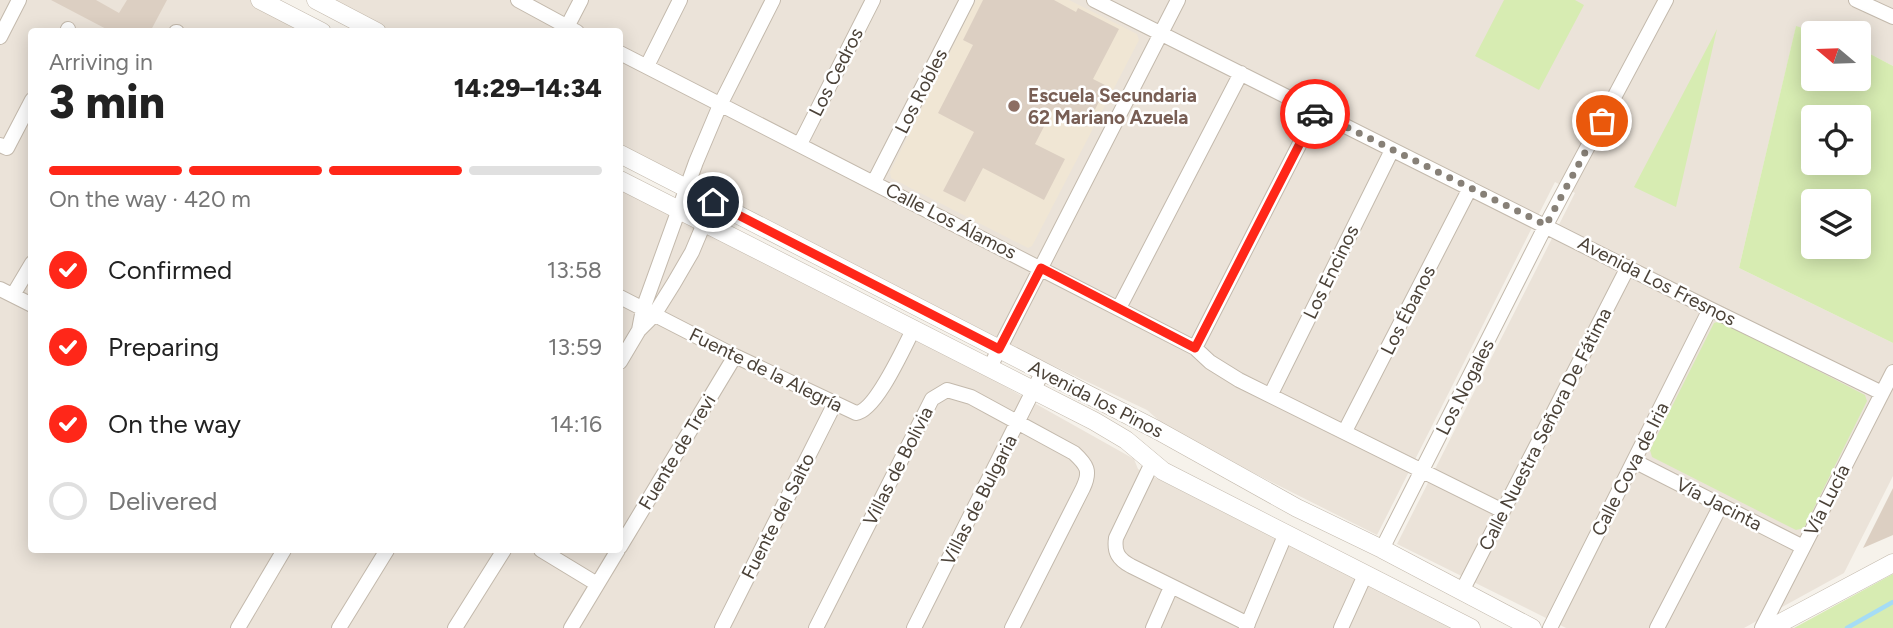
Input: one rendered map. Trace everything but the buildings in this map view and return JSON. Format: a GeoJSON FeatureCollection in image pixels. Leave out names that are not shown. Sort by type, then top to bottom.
{"type":"FeatureCollection","features":[{"type":"Feature","properties":{"kind":"street"},"geometry":{"type":"LineString","coordinates":[[0,37],[19,0]]}},
{"type":"Feature","properties":{"kind":"street"},"geometry":{"type":"LineString","coordinates":[[260,0],[287,6],[317,28]]}},
{"type":"Feature","properties":{"kind":"street"},"geometry":{"type":"LineString","coordinates":[[316,0],[369,28]]}},
{"type":"Feature","properties":{"kind":"street"},"geometry":{"type":"LineString","coordinates":[[518,0],[570,28]]}},
{"type":"Feature","properties":{"kind":"street"},"geometry":{"type":"LineString","coordinates":[[572,28],[581,0]]}},
{"type":"Feature","properties":{"kind":"street"},"geometry":{"type":"LineString","coordinates":[[647,66],[680,0]]}},
{"type":"Feature","properties":{"kind":"street"},"geometry":{"type":"LineString","coordinates":[[649,312],[686,187],[720,105],[773,0]]}},
{"type":"Feature","properties":{"kind":"street","name":"Los Cedros"},"geometry":{"type":"LineString","coordinates":[[800,144],[873,0]]}},
{"type":"Feature","properties":{"kind":"street","name":"Los Robles"},"geometry":{"type":"LineString","coordinates":[[874,182],[967,0]]}},
{"type":"Feature","properties":{"kind":"street","name":"Avenida Los Fresnos"},"geometry":{"type":"LineString","coordinates":[[1094,0],[1882,393]]}},
{"type":"Feature","properties":{"kind":"street"},"geometry":{"type":"LineString","coordinates":[[990,367],[1178,0]]}},
{"type":"Feature","properties":{"kind":"street","name":"Los Nogales"},"geometry":{"type":"LineString","coordinates":[[1382,550],[1546,225],[1666,0]]}},
{"type":"Feature","properties":{"kind":"street"},"geometry":{"type":"LineString","coordinates":[[1856,0],[1893,17]]}},
{"type":"Feature","properties":{"kind":"street","name":"Calle Los Álamos"},"geometry":{"type":"LineString","coordinates":[[623,54],[1119,308],[1195,348],[1219,368],[1503,511]]}},
{"type":"Feature","properties":{"kind":"street"},"geometry":{"type":"LineString","coordinates":[[1119,308],[1241,73]]}},
{"type":"Feature","properties":{"kind":"street"},"geometry":{"type":"LineString","coordinates":[[3,147],[28,106]]}},
{"type":"Feature","properties":{"kind":"street"},"geometry":{"type":"LineString","coordinates":[[1195,348],[1316,112]]}},
{"type":"Feature","properties":{"kind":"street","name":"Los Encinos"},"geometry":{"type":"LineString","coordinates":[[1271,394],[1392,150]]}},
{"type":"Feature","properties":{"kind":"street","name":"Avenida los Pinos"},"geometry":{"type":"LineString","coordinates":[[623,156],[1043,371],[1297,508],[1532,628]]}},
{"type":"Feature","properties":{"kind":"street","name":"Avenida los Pinos"},"geometry":{"type":"LineString","coordinates":[[623,182],[1035,390],[1126,440],[1152,463],[1471,628]]}},
{"type":"Feature","properties":{"kind":"street","name":"Los Ébanos"},"geometry":{"type":"LineString","coordinates":[[1345,431],[1470,188]]}},
{"type":"Feature","properties":{"kind":"street"},"geometry":{"type":"LineString","coordinates":[[623,357],[649,312],[692,252],[713,202]]}},
{"type":"Feature","properties":{"kind":"street"},"geometry":{"type":"LineString","coordinates":[[28,267],[6,292],[28,303]]}},
{"type":"Feature","properties":{"kind":"street","name":"Calle Nuestra Señora De Fátima"},"geometry":{"type":"LineString","coordinates":[[1462,592],[1628,267]]}},
{"type":"Feature","properties":{"kind":"street","name":"Fuente de la Alegría"},"geometry":{"type":"LineString","coordinates":[[623,299],[834,405],[856,413],[868,408],[878,395],[914,328]]}},
{"type":"Feature","properties":{"kind":"street","name":"Calle Cova de Iria"},"geometry":{"type":"LineString","coordinates":[[1550,628],[1710,309]]}},
{"type":"Feature","properties":{"kind":"street","name":"Fuente de Trevi"},"geometry":{"type":"LineString","coordinates":[[623,541],[735,356]]}},
{"type":"Feature","properties":{"kind":"street","name":"Villas de Bulgaria"},"geometry":{"type":"LineString","coordinates":[[914,628],[1043,371]]}},
{"type":"Feature","properties":{"kind":"street","name":"Vía Lucía"},"geometry":{"type":"LineString","coordinates":[[1762,628],[1893,372]]}},
{"type":"Feature","properties":{"kind":"street","name":"Villas de Bolivia"},"geometry":{"type":"LineString","coordinates":[[816,628],[932,399],[939,393],[954,391],[971,397],[1074,453],[1086,463],[1088,470],[1083,488],[1012,628]]}},
{"type":"Feature","properties":{"kind":"street","name":"Fuente del Salto"},"geometry":{"type":"LineString","coordinates":[[722,628],[834,405]]}},
{"type":"Feature","properties":{"kind":"street","name":"Vía Jacinta"},"geometry":{"type":"LineString","coordinates":[[1634,461],[1803,547]]}},
{"type":"Feature","properties":{"kind":"street"},"geometry":{"type":"LineString","coordinates":[[1152,463],[1116,538],[1114,548],[1123,561],[1247,626],[1297,508]]}},
{"type":"Feature","properties":{"kind":"street"},"geometry":{"type":"LineString","coordinates":[[1657,628],[1721,505]]}},
{"type":"Feature","properties":{"kind":"street"},"geometry":{"type":"LineString","coordinates":[[238,628],[282,553]]}},
{"type":"Feature","properties":{"kind":"street"},"geometry":{"type":"LineString","coordinates":[[339,628],[385,553]]}},
{"type":"Feature","properties":{"kind":"street"},"geometry":{"type":"LineString","coordinates":[[455,628],[502,553]]}},
{"type":"Feature","properties":{"kind":"street"},"geometry":{"type":"LineString","coordinates":[[546,553],[597,584]]}},
{"type":"Feature","properties":{"kind":"street","name":"Fuente de Trevi"},"geometry":{"type":"LineString","coordinates":[[570,628],[616,553]]}},
{"type":"Feature","properties":{"kind":"street"},"geometry":{"type":"LineString","coordinates":[[1771,628],[1893,563]]}},
{"type":"Feature","properties":{"kind":"street"},"geometry":{"type":"LineString","coordinates":[[1341,628],[1365,575]]}},
{"type":"Feature","properties":{"kind":"street"},"geometry":{"type":"LineString","coordinates":[[1153,628],[1171,587]]}},
{"type":"Feature","properties":{"kind":"shaded area"},"geometry":{"type":"Polygon","coordinates":[[[0,0],[252,0],[310,28],[28,28],[28,553],[623,553],[623,186],[924,341],[1134,459],[1138,469],[1452,628],[0,628],[0,0]]]}},
{"type":"Feature","properties":{"kind":"shaded area"},"geometry":{"type":"Polygon","coordinates":[[[324,0],[1893,0],[1893,66],[1871,54],[1871,21],[1801,21],[1801,28],[1796,27],[1739,268],[1893,343],[1893,476],[1844,573],[1744,628],[1566,628],[1397,544],[1575,193],[1555,182],[1377,535],[1172,432],[1147,410],[676,187],[623,159],[623,28],[377,28],[324,0]]]}},
{"type":"Feature","properties":{"kind":"shaded area","name":"Escuela Secundaria 62 Mariano Azuela"},"geometry":{"type":"Polygon","coordinates":[[[976,0],[1069,0],[1137,34],[1139,40],[1032,246],[1028,248],[891,178],[890,172],[976,0]]]}},
{"type":"Feature","properties":{"kind":"green space"},"geometry":{"type":"Polygon","coordinates":[[[1504,0],[1575,0],[1584,5],[1539,90],[1475,56],[1504,0]]]}},
{"type":"Feature","properties":{"kind":"green space"},"geometry":{"type":"Polygon","coordinates":[[[1796,26],[1801,28],[1801,91],[1871,91],[1871,54],[1893,66],[1893,343],[1739,268],[1796,26]]]}},
{"type":"Feature","properties":{"kind":"green space"},"geometry":{"type":"Polygon","coordinates":[[[1717,29],[1676,207],[1634,187],[1717,29]]]}},
{"type":"Feature","properties":{"kind":"green space"},"geometry":{"type":"Polygon","coordinates":[[[1721,321],[1865,395],[1867,401],[1804,528],[1796,530],[1652,457],[1650,450],[1714,323],[1721,321]]]}},
{"type":"Feature","properties":{"kind":"green space"},"geometry":{"type":"Polygon","coordinates":[[[1893,574],[1893,628],[1794,628],[1893,574]]]}},
{"type":"Feature","properties":{"kind":"waterway"},"geometry":{"type":"LineString","coordinates":[[1847,628],[1893,602]]}},
{"type":"Feature","properties":{"kind":"way so far"},"geometry":{"type":"LineString","coordinates":[[1315,114],[1316,112],[1546,225],[1602,121]]}},
{"type":"Feature","properties":{"kind":"place","name":"Escuela Secundaria 62 Mariano Azuela"},"geometry":{"type":"Point","coordinates":[1014,106]}},
{"type":"Feature","properties":{"kind":"route"},"geometry":{"type":"LineString","coordinates":[[713,202],[999,349],[1041,268],[1195,348],[1315,114]]}}]}
